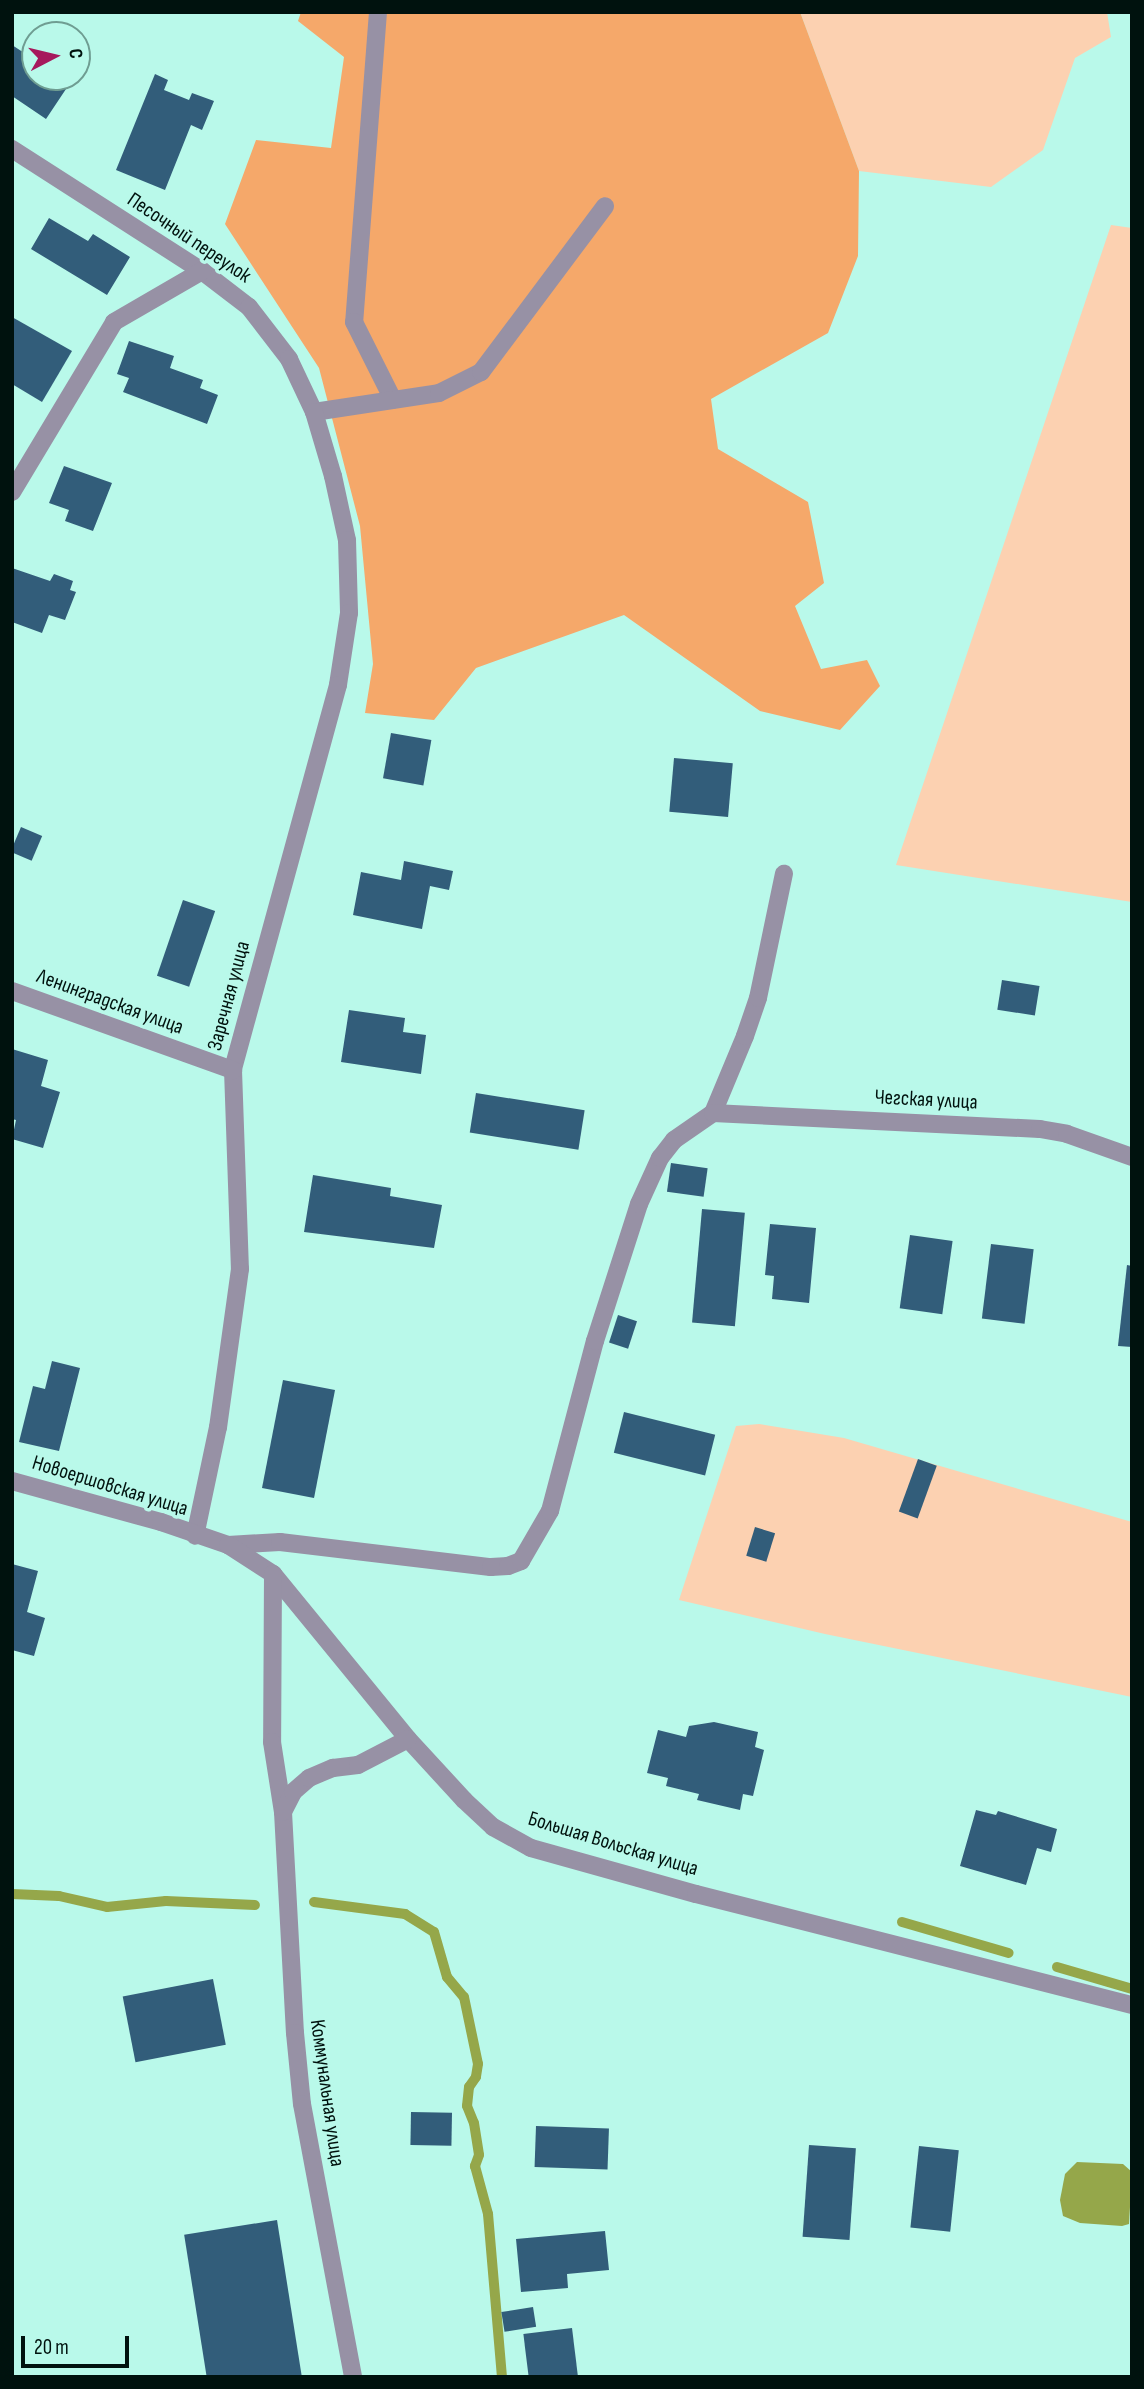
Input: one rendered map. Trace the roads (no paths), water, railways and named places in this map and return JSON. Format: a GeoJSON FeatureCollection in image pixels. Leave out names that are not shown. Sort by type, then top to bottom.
{"type":"FeatureCollection","features":[{"type":"Feature","properties":{"kind":"street"},"geometry":{"type":"LineString","coordinates":[[378,12],[354,321],[393,400]]}},
{"type":"Feature","properties":{"kind":"street","name":"Песочный переулок"},"geometry":{"type":"LineString","coordinates":[[12,149],[202,271],[249,307],[289,359],[314,412],[333,476]]}},
{"type":"Feature","properties":{"kind":"street"},"geometry":{"type":"LineString","coordinates":[[314,412],[439,393],[481,372],[605,206]]}},
{"type":"Feature","properties":{"kind":"street"},"geometry":{"type":"LineString","coordinates":[[12,492],[114,322],[202,271]]}},
{"type":"Feature","properties":{"kind":"street","name":"Заречная улица"},"geometry":{"type":"LineString","coordinates":[[195,1535],[218,1427],[240,1269],[233,1070],[338,685],[349,613],[347,540],[333,476]]}},
{"type":"Feature","properties":{"kind":"street"},"geometry":{"type":"LineString","coordinates":[[228,1545],[281,1542],[491,1567],[508,1566],[521,1561],[550,1511],[595,1341],[639,1204],[660,1158],[674,1140],[713,1113],[758,998],[784,874]]}},
{"type":"Feature","properties":{"kind":"street","name":"Ленинградская улица"},"geometry":{"type":"LineString","coordinates":[[12,991],[233,1070]]}},
{"type":"Feature","properties":{"kind":"street","name":"Чегская улица"},"geometry":{"type":"LineString","coordinates":[[713,1113],[1040,1129],[1067,1134],[1132,1157]]}},
{"type":"Feature","properties":{"kind":"street","name":"Новоершовская улица"},"geometry":{"type":"LineString","coordinates":[[12,1481],[162,1522],[195,1535]]}},
{"type":"Feature","properties":{"kind":"street","name":"Большая Вольская улица"},"geometry":{"type":"LineString","coordinates":[[195,1535],[228,1545],[273,1574],[408,1739],[493,1827],[531,1848],[683,1891],[1132,2005]]}},
{"type":"Feature","properties":{"kind":"street","name":"Коммунальная улица"},"geometry":{"type":"LineString","coordinates":[[273,1574],[272,1742],[283,1812],[295,2033],[302,2104],[353,2377]]}},
{"type":"Feature","properties":{"kind":"street"},"geometry":{"type":"LineString","coordinates":[[283,1812],[293,1792],[309,1778],[333,1768],[358,1765],[408,1739]]}},
{"type":"Feature","properties":{"kind":"waterway"},"geometry":{"type":"LineString","coordinates":[[12,1894],[59,1896],[107,1907],[166,1901],[255,1905]]}},
{"type":"Feature","properties":{"kind":"waterway"},"geometry":{"type":"LineString","coordinates":[[314,1902],[405,1914],[434,1932],[447,1977],[464,1997],[478,2064],[476,2077],[469,2087],[467,2106],[474,2123],[479,2155],[475,2166],[488,2214],[502,2377]]}},
{"type":"Feature","properties":{"kind":"waterway"},"geometry":{"type":"LineString","coordinates":[[902,1922],[1009,1953]]}},
{"type":"Feature","properties":{"kind":"waterway"},"geometry":{"type":"LineString","coordinates":[[1057,1967],[1132,1989]]}}]}
